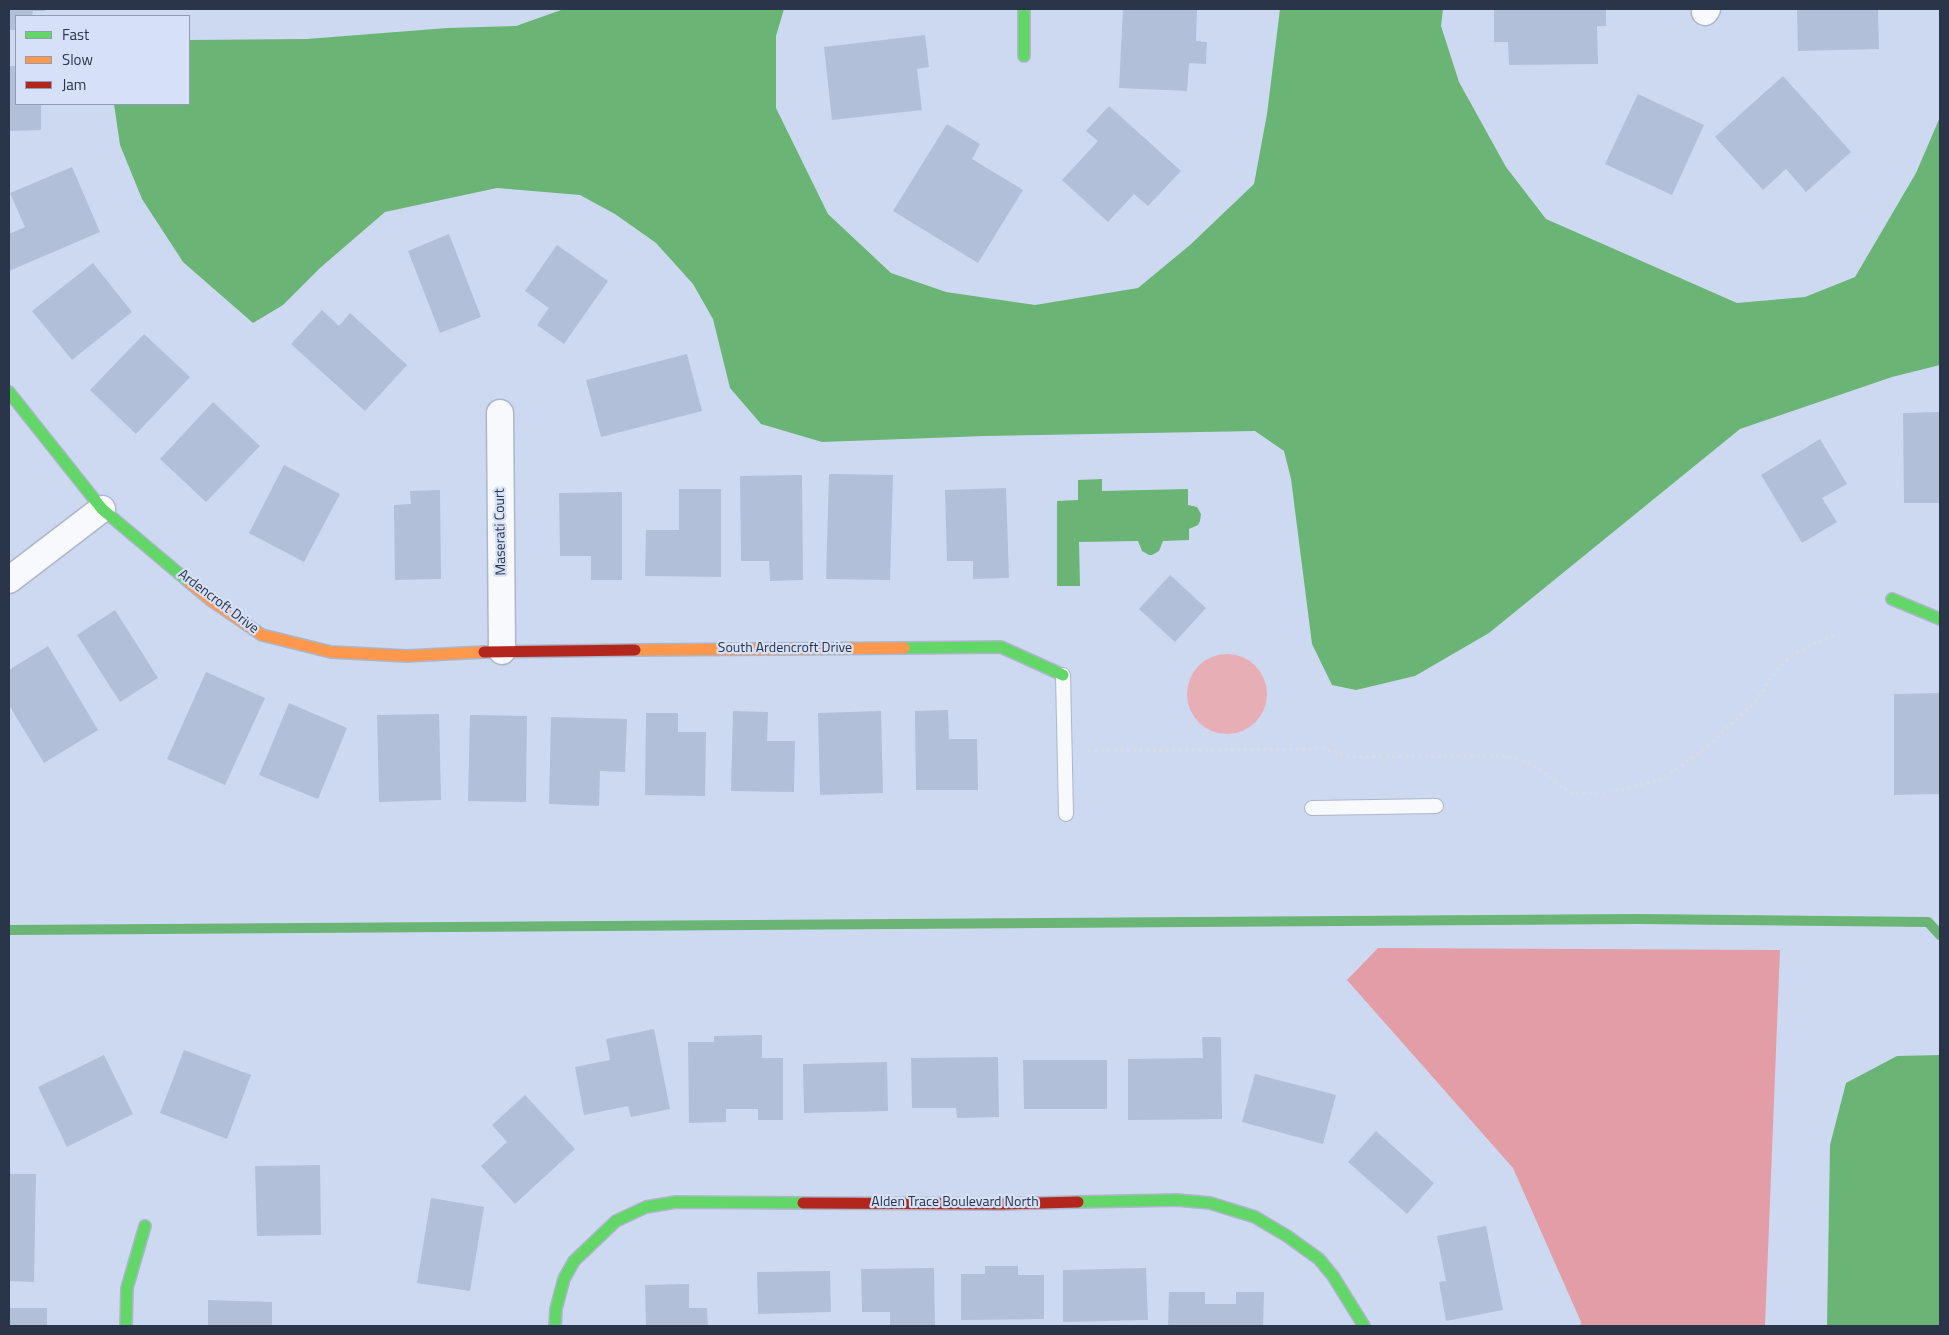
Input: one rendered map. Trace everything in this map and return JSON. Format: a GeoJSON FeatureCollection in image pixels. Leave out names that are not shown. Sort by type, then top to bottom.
{"type":"FeatureCollection","features":[{"type":"Feature","properties":{"kind":"street"},"geometry":{"type":"LineString","coordinates":[[1024,9],[1024,56]]}},
{"type":"Feature","properties":{"kind":"street","name":"Ardencroft Drive"},"geometry":{"type":"LineString","coordinates":[[9,392],[102,510],[212,601],[262,634],[331,652],[407,656],[502,650]]}},
{"type":"Feature","properties":{"kind":"street","name":"Maserati Court"},"geometry":{"type":"LineString","coordinates":[[500,413],[502,650]]}},
{"type":"Feature","properties":{"kind":"street"},"geometry":{"type":"LineString","coordinates":[[9,580],[102,510]]}},
{"type":"Feature","properties":{"kind":"street"},"geometry":{"type":"LineString","coordinates":[[1892,599],[1940,619]]}},
{"type":"Feature","properties":{"kind":"street","name":"South Ardencroft Drive"},"geometry":{"type":"LineString","coordinates":[[502,650],[1001,647],[1062,675]]}},
{"type":"Feature","properties":{"kind":"street","name":"Alden Trace Boulevard North"},"geometry":{"type":"LineString","coordinates":[[555,1326],[556,1309],[564,1278],[574,1261],[616,1221],[646,1208],[676,1202],[1002,1204],[1177,1200],[1210,1203],[1254,1217],[1286,1236],[1318,1259],[1333,1276],[1364,1326]]}},
{"type":"Feature","properties":{"kind":"street"},"geometry":{"type":"LineString","coordinates":[[126,1326],[127,1288],[145,1226]]}},
{"type":"Feature","properties":{"kind":"lane"},"geometry":{"type":"LineString","coordinates":[[1062,675],[1066,814]]}},
{"type":"Feature","properties":{"kind":"lane"},"geometry":{"type":"LineString","coordinates":[[1312,808],[1436,806]]}},
{"type":"Feature","properties":{"kind":"path"},"geometry":{"type":"LineString","coordinates":[[1064,751],[1324,749],[1350,757],[1501,756],[1519,759],[1540,769],[1560,787],[1576,794],[1606,792],[1625,789],[1664,778],[1703,750],[1754,704],[1781,665],[1794,654],[1810,645],[1838,634]]}},
{"type":"Feature","properties":{"kind":"shaded area"},"geometry":{"type":"Polygon","coordinates":[[[564,9],[784,9],[776,36],[776,108],[828,214],[891,273],[946,292],[1035,305],[1138,288],[1190,245],[1254,184],[1267,114],[1280,9],[1443,9],[1441,26],[1459,82],[1506,167],[1546,219],[1737,303],[1805,297],[1855,277],[1916,173],[1940,117],[1940,365],[1892,377],[1740,429],[1489,633],[1415,676],[1356,690],[1332,685],[1312,644],[1291,479],[1284,451],[1255,431],[985,436],[822,442],[761,424],[730,388],[713,319],[693,284],[656,243],[615,214],[580,195],[497,188],[385,212],[320,268],[283,305],[253,323],[183,262],[142,199],[120,145],[114,105],[190,105],[190,40],[307,39],[447,28],[516,26],[564,9]]]}},
{"type":"Feature","properties":{"kind":"shaded area"},"geometry":{"type":"Polygon","coordinates":[[[1102,479],[1102,491],[1188,489],[1188,505],[1197,507],[1201,514],[1200,521],[1198,525],[1189,529],[1189,540],[1163,541],[1159,551],[1152,555],[1142,551],[1138,541],[1079,542],[1080,586],[1057,586],[1057,501],[1078,500],[1078,480],[1102,479]]]}},
{"type":"Feature","properties":{"kind":"shaded area"},"geometry":{"type":"Polygon","coordinates":[[[1227,654],[1242,657],[1255,666],[1264,679],[1267,694],[1264,709],[1255,722],[1242,731],[1227,734],[1212,731],[1199,722],[1190,709],[1187,694],[1190,679],[1199,666],[1212,657],[1227,654]]]}},
{"type":"Feature","properties":{"kind":"shaded area"},"geometry":{"type":"Polygon","coordinates":[[[1378,948],[1780,950],[1765,1326],[1580,1326],[1581,1322],[1513,1168],[1347,980],[1378,948]]]}},
{"type":"Feature","properties":{"kind":"shaded area"},"geometry":{"type":"Polygon","coordinates":[[[1940,1055],[1940,1326],[1827,1326],[1830,1145],[1846,1083],[1897,1056],[1940,1055]]]}},
{"type":"Feature","properties":{"kind":"building"},"geometry":{"type":"Polygon","coordinates":[[[9,9],[45,9],[45,11],[33,11],[32,15],[15,15],[15,30],[9,30],[9,9]]]}},
{"type":"Feature","properties":{"kind":"building"},"geometry":{"type":"Polygon","coordinates":[[[1123,9],[1197,9],[1196,41],[1207,42],[1206,64],[1189,63],[1187,91],[1119,88],[1123,9]]]}},
{"type":"Feature","properties":{"kind":"building"},"geometry":{"type":"Polygon","coordinates":[[[1494,9],[1606,9],[1606,26],[1597,26],[1598,64],[1509,65],[1508,42],[1494,42],[1494,9]]]}},
{"type":"Feature","properties":{"kind":"building"},"geometry":{"type":"Polygon","coordinates":[[[1797,9],[1878,9],[1879,49],[1798,51],[1797,9]]]}},
{"type":"Feature","properties":{"kind":"building"},"geometry":{"type":"Polygon","coordinates":[[[925,35],[929,67],[917,69],[922,110],[832,120],[824,47],[925,35]]]}},
{"type":"Feature","properties":{"kind":"building"},"geometry":{"type":"Polygon","coordinates":[[[9,66],[15,66],[15,105],[41,105],[41,130],[9,131],[9,66]]]}},
{"type":"Feature","properties":{"kind":"building"},"geometry":{"type":"Polygon","coordinates":[[[1783,76],[1851,152],[1806,192],[1786,169],[1763,190],[1715,137],[1783,76]]]}},
{"type":"Feature","properties":{"kind":"building"},"geometry":{"type":"Polygon","coordinates":[[[1638,94],[1704,125],[1672,195],[1605,164],[1638,94]]]}},
{"type":"Feature","properties":{"kind":"building"},"geometry":{"type":"Polygon","coordinates":[[[1109,106],[1181,171],[1148,206],[1134,194],[1108,222],[1062,180],[1098,141],[1086,131],[1109,106]]]}},
{"type":"Feature","properties":{"kind":"building"},"geometry":{"type":"Polygon","coordinates":[[[947,124],[980,144],[972,159],[1023,190],[978,263],[893,211],[947,124]]]}},
{"type":"Feature","properties":{"kind":"building"},"geometry":{"type":"Polygon","coordinates":[[[72,167],[100,232],[9,271],[9,234],[25,227],[10,193],[72,167]]]}},
{"type":"Feature","properties":{"kind":"building"},"geometry":{"type":"Polygon","coordinates":[[[449,234],[481,317],[440,333],[408,251],[449,234]]]}},
{"type":"Feature","properties":{"kind":"building"},"geometry":{"type":"Polygon","coordinates":[[[557,245],[608,281],[564,344],[537,325],[549,308],[525,291],[557,245]]]}},
{"type":"Feature","properties":{"kind":"building"},"geometry":{"type":"Polygon","coordinates":[[[93,263],[132,312],[72,360],[32,311],[93,263]]]}},
{"type":"Feature","properties":{"kind":"building"},"geometry":{"type":"Polygon","coordinates":[[[322,310],[339,326],[350,313],[407,365],[365,411],[291,344],[322,310]]]}},
{"type":"Feature","properties":{"kind":"building"},"geometry":{"type":"Polygon","coordinates":[[[144,334],[190,377],[136,434],[90,390],[144,334]]]}},
{"type":"Feature","properties":{"kind":"building"},"geometry":{"type":"Polygon","coordinates":[[[687,354],[702,411],[601,437],[586,380],[687,354]]]}},
{"type":"Feature","properties":{"kind":"building"},"geometry":{"type":"Polygon","coordinates":[[[213,402],[260,446],[206,502],[160,459],[213,402]]]}},
{"type":"Feature","properties":{"kind":"building"},"geometry":{"type":"Polygon","coordinates":[[[1940,412],[1940,503],[1904,503],[1903,413],[1940,412]]]}},
{"type":"Feature","properties":{"kind":"building"},"geometry":{"type":"Polygon","coordinates":[[[1820,439],[1847,484],[1822,498],[1837,522],[1802,543],[1761,475],[1820,439]]]}},
{"type":"Feature","properties":{"kind":"building"},"geometry":{"type":"Polygon","coordinates":[[[284,465],[340,494],[304,562],[249,533],[284,465]]]}},
{"type":"Feature","properties":{"kind":"building"},"geometry":{"type":"Polygon","coordinates":[[[829,474],[893,475],[890,580],[826,579],[829,474]]]}},
{"type":"Feature","properties":{"kind":"building"},"geometry":{"type":"Polygon","coordinates":[[[802,475],[803,580],[770,581],[769,561],[741,561],[740,476],[802,475]]]}},
{"type":"Feature","properties":{"kind":"building"},"geometry":{"type":"Polygon","coordinates":[[[1006,488],[1009,578],[973,579],[973,561],[947,561],[945,490],[1006,488]]]}},
{"type":"Feature","properties":{"kind":"building"},"geometry":{"type":"Polygon","coordinates":[[[679,489],[721,489],[721,577],[645,576],[646,530],[679,530],[679,489]]]}},
{"type":"Feature","properties":{"kind":"building"},"geometry":{"type":"Polygon","coordinates":[[[440,490],[441,579],[395,580],[394,505],[411,504],[410,491],[440,490]]]}},
{"type":"Feature","properties":{"kind":"building"},"geometry":{"type":"Polygon","coordinates":[[[622,492],[622,580],[591,580],[591,556],[560,556],[559,493],[622,492]]]}},
{"type":"Feature","properties":{"kind":"building"},"geometry":{"type":"Polygon","coordinates":[[[1170,575],[1206,608],[1175,642],[1139,609],[1170,575]]]}},
{"type":"Feature","properties":{"kind":"building"},"geometry":{"type":"Polygon","coordinates":[[[115,610],[158,678],[120,702],[77,635],[115,610]]]}},
{"type":"Feature","properties":{"kind":"building"},"geometry":{"type":"Polygon","coordinates":[[[48,646],[98,730],[44,763],[9,705],[9,670],[48,646]]]}},
{"type":"Feature","properties":{"kind":"building"},"geometry":{"type":"Polygon","coordinates":[[[206,672],[265,698],[225,785],[167,759],[206,672]]]}},
{"type":"Feature","properties":{"kind":"building"},"geometry":{"type":"Polygon","coordinates":[[[1940,693],[1940,794],[1894,795],[1894,694],[1940,693]]]}},
{"type":"Feature","properties":{"kind":"building"},"geometry":{"type":"Polygon","coordinates":[[[289,703],[347,728],[318,799],[259,775],[289,703]]]}},
{"type":"Feature","properties":{"kind":"building"},"geometry":{"type":"Polygon","coordinates":[[[948,710],[949,739],[977,739],[978,790],[916,790],[915,711],[948,710]]]}},
{"type":"Feature","properties":{"kind":"building"},"geometry":{"type":"Polygon","coordinates":[[[733,711],[768,712],[767,741],[795,741],[794,792],[731,791],[733,711]]]}},
{"type":"Feature","properties":{"kind":"building"},"geometry":{"type":"Polygon","coordinates":[[[881,711],[883,793],[820,795],[818,713],[881,711]]]}},
{"type":"Feature","properties":{"kind":"building"},"geometry":{"type":"Polygon","coordinates":[[[646,713],[678,713],[678,732],[706,732],[705,796],[645,795],[646,713]]]}},
{"type":"Feature","properties":{"kind":"building"},"geometry":{"type":"Polygon","coordinates":[[[439,714],[441,800],[379,802],[377,715],[439,714]]]}},
{"type":"Feature","properties":{"kind":"building"},"geometry":{"type":"Polygon","coordinates":[[[470,715],[527,716],[526,802],[468,801],[470,715]]]}},
{"type":"Feature","properties":{"kind":"building"},"geometry":{"type":"Polygon","coordinates":[[[551,717],[627,719],[625,772],[600,771],[599,806],[549,804],[551,717]]]}},
{"type":"Feature","properties":{"kind":"building"},"geometry":{"type":"Polygon","coordinates":[[[654,1029],[670,1109],[631,1117],[628,1106],[584,1115],[575,1067],[610,1060],[606,1039],[654,1029]]]}},
{"type":"Feature","properties":{"kind":"building"},"geometry":{"type":"Polygon","coordinates":[[[762,1035],[762,1058],[783,1058],[783,1120],[758,1120],[758,1109],[726,1109],[726,1122],[689,1123],[688,1042],[714,1042],[714,1036],[762,1035]]]}},
{"type":"Feature","properties":{"kind":"building"},"geometry":{"type":"Polygon","coordinates":[[[1202,1037],[1221,1037],[1222,1119],[1128,1120],[1128,1059],[1203,1058],[1202,1037]]]}},
{"type":"Feature","properties":{"kind":"building"},"geometry":{"type":"Polygon","coordinates":[[[184,1050],[251,1075],[227,1139],[160,1113],[184,1050]]]}},
{"type":"Feature","properties":{"kind":"building"},"geometry":{"type":"Polygon","coordinates":[[[104,1055],[133,1114],[67,1147],[38,1087],[104,1055]]]}},
{"type":"Feature","properties":{"kind":"building"},"geometry":{"type":"Polygon","coordinates":[[[998,1057],[999,1117],[957,1118],[956,1108],[912,1108],[911,1058],[998,1057]]]}},
{"type":"Feature","properties":{"kind":"building"},"geometry":{"type":"Polygon","coordinates":[[[1023,1060],[1107,1060],[1107,1109],[1024,1109],[1023,1060]]]}},
{"type":"Feature","properties":{"kind":"building"},"geometry":{"type":"Polygon","coordinates":[[[887,1062],[888,1111],[804,1113],[803,1064],[887,1062]]]}},
{"type":"Feature","properties":{"kind":"building"},"geometry":{"type":"Polygon","coordinates":[[[1255,1074],[1336,1095],[1323,1144],[1242,1122],[1255,1074]]]}},
{"type":"Feature","properties":{"kind":"building"},"geometry":{"type":"Polygon","coordinates":[[[525,1095],[575,1149],[515,1204],[481,1166],[507,1142],[492,1125],[525,1095]]]}},
{"type":"Feature","properties":{"kind":"building"},"geometry":{"type":"Polygon","coordinates":[[[1376,1131],[1434,1183],[1407,1214],[1348,1162],[1376,1131]]]}},
{"type":"Feature","properties":{"kind":"building"},"geometry":{"type":"Polygon","coordinates":[[[320,1165],[321,1235],[257,1236],[255,1166],[320,1165]]]}},
{"type":"Feature","properties":{"kind":"building"},"geometry":{"type":"Polygon","coordinates":[[[9,1174],[36,1174],[34,1282],[9,1281],[9,1174]]]}},
{"type":"Feature","properties":{"kind":"building"},"geometry":{"type":"Polygon","coordinates":[[[431,1198],[484,1207],[470,1291],[417,1283],[431,1198]]]}},
{"type":"Feature","properties":{"kind":"building"},"geometry":{"type":"Polygon","coordinates":[[[1486,1226],[1503,1310],[1446,1321],[1439,1282],[1446,1281],[1437,1236],[1486,1226]]]}},
{"type":"Feature","properties":{"kind":"building"},"geometry":{"type":"Polygon","coordinates":[[[985,1266],[1018,1266],[1018,1275],[1044,1275],[1044,1319],[961,1320],[961,1274],[985,1274],[985,1266]]]}},
{"type":"Feature","properties":{"kind":"building"},"geometry":{"type":"Polygon","coordinates":[[[934,1268],[935,1326],[890,1326],[890,1312],[862,1312],[861,1269],[934,1268]]]}},
{"type":"Feature","properties":{"kind":"building"},"geometry":{"type":"Polygon","coordinates":[[[1146,1268],[1148,1320],[1063,1322],[1063,1270],[1146,1268]]]}},
{"type":"Feature","properties":{"kind":"building"},"geometry":{"type":"Polygon","coordinates":[[[830,1271],[831,1312],[758,1314],[757,1272],[830,1271]]]}},
{"type":"Feature","properties":{"kind":"building"},"geometry":{"type":"Polygon","coordinates":[[[689,1284],[689,1308],[707,1308],[708,1326],[646,1326],[645,1285],[689,1284]]]}},
{"type":"Feature","properties":{"kind":"building"},"geometry":{"type":"Polygon","coordinates":[[[1169,1292],[1205,1292],[1205,1304],[1236,1304],[1236,1292],[1264,1292],[1263,1326],[1168,1326],[1169,1292]]]}},
{"type":"Feature","properties":{"kind":"building"},"geometry":{"type":"Polygon","coordinates":[[[208,1300],[272,1302],[272,1326],[208,1326],[208,1300]]]}},
{"type":"Feature","properties":{"kind":"building"},"geometry":{"type":"Polygon","coordinates":[[[9,1308],[47,1308],[47,1326],[9,1326],[9,1308]]]}},
{"type":"Feature","properties":{"kind":"waterway"},"geometry":{"type":"LineString","coordinates":[[9,930],[1638,919],[1928,922],[1940,935]]}},
{"type":"Feature","properties":{"kind":"traffic: fast"},"geometry":{"type":"LineString","coordinates":[[1024,9],[1024,56]]}},
{"type":"Feature","properties":{"kind":"traffic: fast"},"geometry":{"type":"LineString","coordinates":[[9,392],[102,509],[189,582]]}},
{"type":"Feature","properties":{"kind":"traffic: fast"},"geometry":{"type":"LineString","coordinates":[[1892,599],[1940,619]]}},
{"type":"Feature","properties":{"kind":"traffic: fast"},"geometry":{"type":"LineString","coordinates":[[904,648],[1001,647],[1063,675]]}},
{"type":"Feature","properties":{"kind":"traffic: fast"},"geometry":{"type":"LineString","coordinates":[[1078,1202],[1177,1200],[1210,1203],[1255,1217],[1287,1236],[1319,1259],[1333,1276],[1364,1326]]}},
{"type":"Feature","properties":{"kind":"traffic: fast"},"geometry":{"type":"LineString","coordinates":[[555,1326],[556,1309],[564,1279],[574,1261],[616,1221],[646,1207],[676,1202],[803,1203]]}},
{"type":"Feature","properties":{"kind":"traffic: fast"},"geometry":{"type":"LineString","coordinates":[[126,1326],[127,1288],[145,1226]]}},
{"type":"Feature","properties":{"kind":"traffic: slow"},"geometry":{"type":"LineString","coordinates":[[189,582],[212,601],[262,635],[331,652],[407,656],[484,652]]}},
{"type":"Feature","properties":{"kind":"traffic: slow"},"geometry":{"type":"LineString","coordinates":[[635,650],[904,648]]}},
{"type":"Feature","properties":{"kind":"traffic: jam"},"geometry":{"type":"LineString","coordinates":[[484,652],[635,650]]}},
{"type":"Feature","properties":{"kind":"traffic: jam"},"geometry":{"type":"LineString","coordinates":[[803,1203],[1002,1204],[1078,1202]]}}]}
